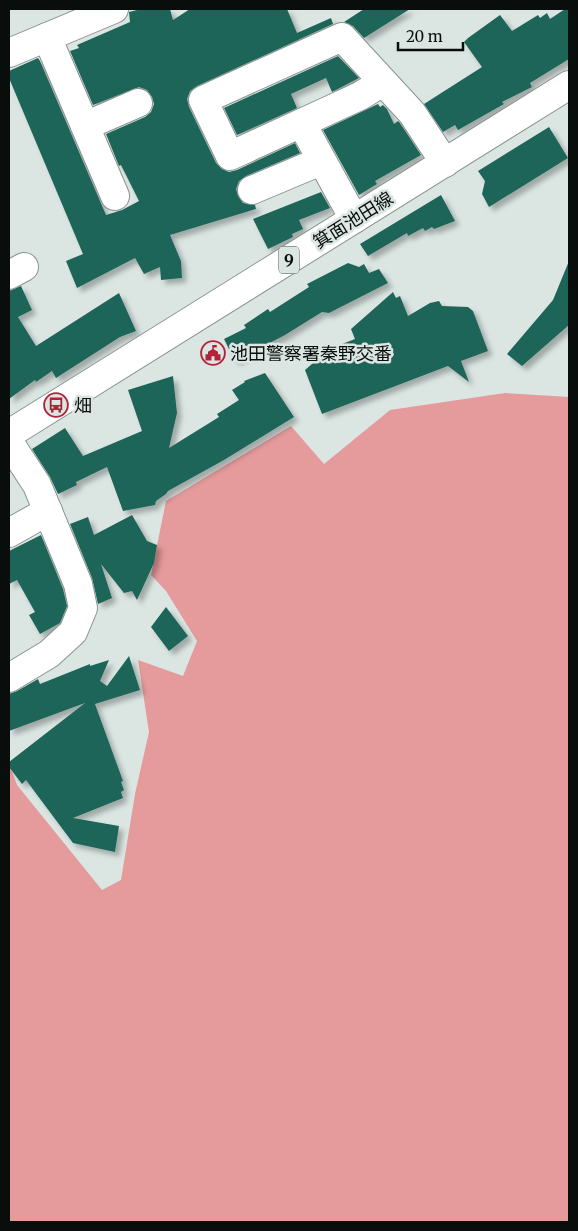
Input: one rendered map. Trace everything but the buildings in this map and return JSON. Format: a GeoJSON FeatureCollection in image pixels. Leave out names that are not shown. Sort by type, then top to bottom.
{"type":"FeatureCollection","features":[{"type":"Feature","properties":{"kind":"street"},"geometry":{"type":"LineString","coordinates":[[9,53],[114,9]]}},
{"type":"Feature","properties":{"kind":"street"},"geometry":{"type":"LineString","coordinates":[[383,82],[360,96],[230,156],[203,100],[342,36],[412,113],[445,163]]}},
{"type":"Feature","properties":{"kind":"street"},"geometry":{"type":"LineString","coordinates":[[47,37],[115,196]]}},
{"type":"Feature","properties":{"kind":"street","name":"箕面池田線"},"geometry":{"type":"LineString","coordinates":[[9,434],[569,85]]}},
{"type":"Feature","properties":{"kind":"street"},"geometry":{"type":"LineString","coordinates":[[85,126],[138,103]]}},
{"type":"Feature","properties":{"kind":"street"},"geometry":{"type":"LineString","coordinates":[[302,124],[354,219]]}},
{"type":"Feature","properties":{"kind":"street"},"geometry":{"type":"LineString","coordinates":[[252,190],[321,161]]}},
{"type":"Feature","properties":{"kind":"street"},"geometry":{"type":"LineString","coordinates":[[9,442],[36,485],[48,511],[78,584],[83,608],[73,632],[49,654],[9,678]]}},
{"type":"Feature","properties":{"kind":"street"},"geometry":{"type":"LineString","coordinates":[[9,533],[48,511]]}},
{"type":"Feature","properties":{"kind":"shaded area"},"geometry":{"type":"Polygon","coordinates":[[[505,393],[569,397],[569,1222],[9,1222],[9,763],[17,785],[102,890],[121,880],[135,794],[149,732],[138,660],[183,676],[197,641],[166,591],[151,575],[166,501],[291,426],[324,464],[390,410],[505,393]]]}},
{"type":"Feature","properties":{"kind":"place","name":"池田警察署秦野交番"},"geometry":{"type":"Point","coordinates":[213,353]}},
{"type":"Feature","properties":{"kind":"place","name":"畑"},"geometry":{"type":"Point","coordinates":[56,405]}}]}
